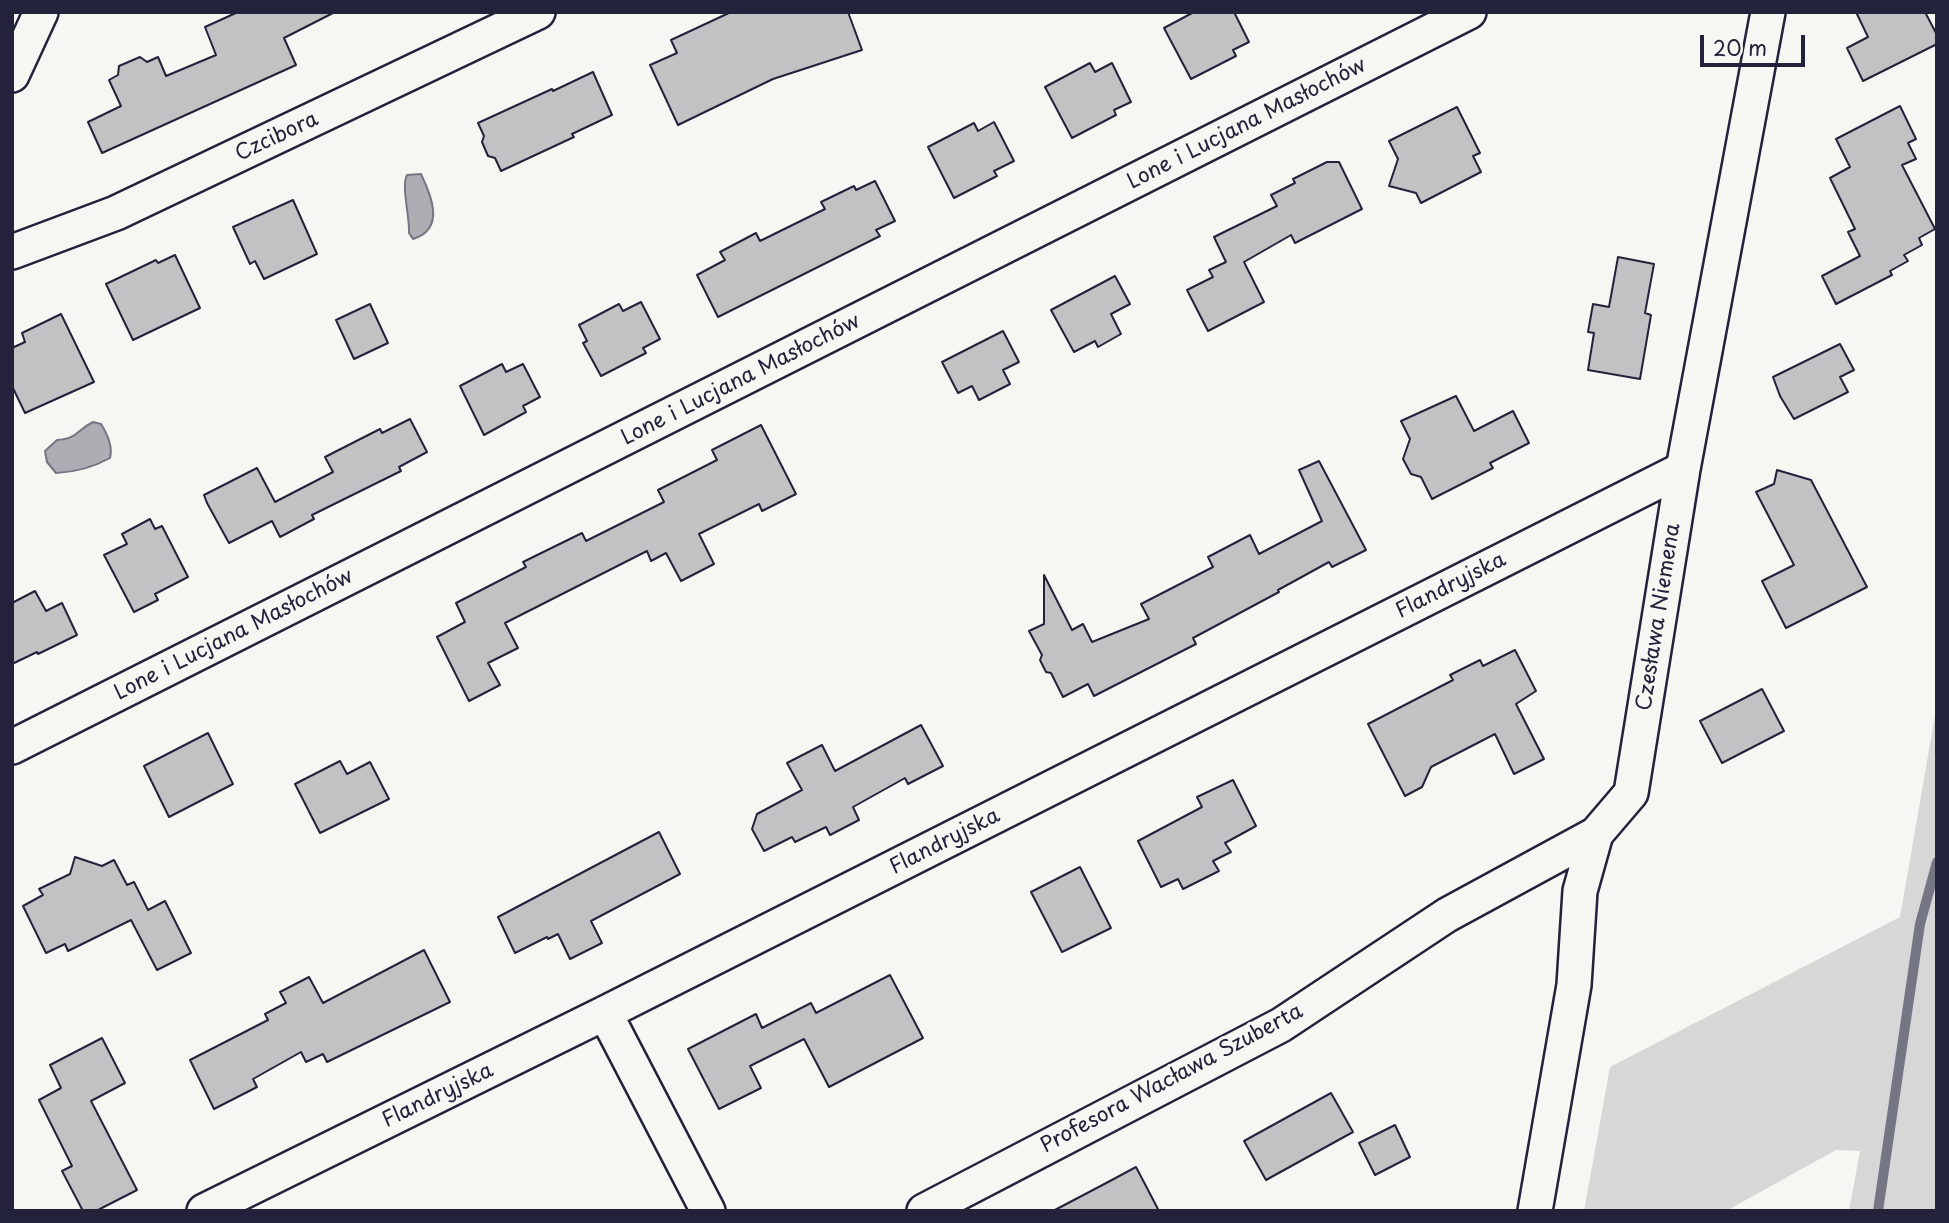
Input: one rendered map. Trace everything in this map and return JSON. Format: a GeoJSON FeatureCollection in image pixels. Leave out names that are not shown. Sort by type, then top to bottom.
{"type":"FeatureCollection","features":[{"type":"Feature","properties":{"kind":"street"},"geometry":{"type":"LineString","coordinates":[[12,75],[41,12]]}},
{"type":"Feature","properties":{"kind":"street","name":"Czcibora"},"geometry":{"type":"LineString","coordinates":[[12,252],[116,213],[538,12]]}},
{"type":"Feature","properties":{"kind":"street","name":"Lone i Lucjana Masłochów"},"geometry":{"type":"LineString","coordinates":[[12,747],[1469,12]]}},
{"type":"Feature","properties":{"kind":"street","name":"Czesława Niemena"},"geometry":{"type":"LineString","coordinates":[[1535,1211],[1574,985],[1580,891],[1596,834],[1631,793],[1683,469],[1768,12]]}},
{"type":"Feature","properties":{"kind":"street","name":"Flandryjska"},"geometry":{"type":"LineString","coordinates":[[204,1211],[605,1013],[1683,469]]}},
{"type":"Feature","properties":{"kind":"street","name":"Profesora Wacława Szuberta"},"geometry":{"type":"LineString","coordinates":[[924,1211],[1281,1025],[1447,915],[1596,834]]}},
{"type":"Feature","properties":{"kind":"street"},"geometry":{"type":"LineString","coordinates":[[605,1013],[708,1211]]}},
{"type":"Feature","properties":{"kind":"shaded area"},"geometry":{"type":"Polygon","coordinates":[[[421,174],[432,201],[433,220],[430,228],[413,239],[409,233],[405,180],[407,175],[421,174]]]}},
{"type":"Feature","properties":{"kind":"shaded area"},"geometry":{"type":"Polygon","coordinates":[[[93,422],[101,424],[106,432],[110,458],[84,469],[56,473],[47,462],[45,451],[57,440],[73,436],[93,422]]]}},
{"type":"Feature","properties":{"kind":"shaded area"},"geometry":{"type":"Polygon","coordinates":[[[1937,704],[1937,1211],[1849,1211],[1860,1151],[1836,1150],[1726,1211],[1584,1211],[1610,1067],[1900,917],[1937,704]]]}},
{"type":"Feature","properties":{"kind":"building"},"geometry":{"type":"Polygon","coordinates":[[[238,12],[335,12],[284,38],[296,65],[102,153],[88,122],[121,106],[109,80],[118,75],[119,66],[140,57],[147,62],[158,57],[166,76],[216,55],[205,27],[238,12]]]}},
{"type":"Feature","properties":{"kind":"building"},"geometry":{"type":"Polygon","coordinates":[[[731,12],[848,12],[862,50],[773,79],[678,125],[650,65],[677,53],[671,40],[731,12]]]}},
{"type":"Feature","properties":{"kind":"building"},"geometry":{"type":"Polygon","coordinates":[[[1194,12],[1234,12],[1249,42],[1233,50],[1236,56],[1191,79],[1164,28],[1194,12]]]}},
{"type":"Feature","properties":{"kind":"building"},"geometry":{"type":"Polygon","coordinates":[[[1856,12],[1925,12],[1937,35],[1937,44],[1863,81],[1847,48],[1868,37],[1856,12]]]}},
{"type":"Feature","properties":{"kind":"building"},"geometry":{"type":"Polygon","coordinates":[[[1090,63],[1095,72],[1112,63],[1131,102],[1114,110],[1116,115],[1072,138],[1045,87],[1090,63]]]}},
{"type":"Feature","properties":{"kind":"building"},"geometry":{"type":"Polygon","coordinates":[[[593,72],[612,115],[572,134],[574,137],[501,171],[495,158],[488,156],[478,123],[593,72]]]}},
{"type":"Feature","properties":{"kind":"building"},"geometry":{"type":"Polygon","coordinates":[[[1900,106],[1916,139],[1908,143],[1916,159],[1902,165],[1935,229],[1919,238],[1922,245],[1904,255],[1908,261],[1890,271],[1892,275],[1836,304],[1822,276],[1860,256],[1848,232],[1855,229],[1830,178],[1850,167],[1836,139],[1900,106]]]}},
{"type":"Feature","properties":{"kind":"building"},"geometry":{"type":"Polygon","coordinates":[[[1457,107],[1480,153],[1473,156],[1481,172],[1421,203],[1416,193],[1389,186],[1398,159],[1389,141],[1457,107]]]}},
{"type":"Feature","properties":{"kind":"building"},"geometry":{"type":"Polygon","coordinates":[[[994,122],[1014,161],[994,171],[997,176],[954,198],[928,147],[974,123],[978,131],[994,122]]]}},
{"type":"Feature","properties":{"kind":"building"},"geometry":{"type":"Polygon","coordinates":[[[1327,162],[1339,162],[1362,209],[1295,243],[1291,235],[1244,262],[1264,302],[1208,331],[1187,290],[1213,277],[1209,270],[1226,262],[1214,237],[1277,206],[1271,195],[1295,183],[1293,179],[1327,162]]]}},
{"type":"Feature","properties":{"kind":"building"},"geometry":{"type":"Polygon","coordinates":[[[875,181],[895,221],[876,230],[880,236],[718,317],[697,275],[725,260],[720,252],[756,233],[760,241],[825,209],[821,202],[854,186],[856,190],[875,181]]]}},
{"type":"Feature","properties":{"kind":"building"},"geometry":{"type":"Polygon","coordinates":[[[293,200],[317,254],[264,279],[255,261],[250,264],[233,227],[293,200]]]}},
{"type":"Feature","properties":{"kind":"building"},"geometry":{"type":"Polygon","coordinates":[[[175,255],[200,308],[133,340],[106,284],[156,260],[158,263],[175,255]]]}},
{"type":"Feature","properties":{"kind":"building"},"geometry":{"type":"Polygon","coordinates":[[[1618,257],[1654,264],[1645,313],[1651,315],[1640,379],[1588,370],[1594,333],[1588,332],[1593,304],[1609,307],[1618,257]]]}},
{"type":"Feature","properties":{"kind":"building"},"geometry":{"type":"Polygon","coordinates":[[[1115,276],[1130,304],[1111,314],[1121,334],[1098,347],[1095,341],[1074,352],[1051,310],[1115,276]]]}},
{"type":"Feature","properties":{"kind":"building"},"geometry":{"type":"Polygon","coordinates":[[[641,302],[660,339],[643,348],[646,353],[601,376],[583,343],[587,341],[579,325],[619,304],[623,311],[641,302]]]}},
{"type":"Feature","properties":{"kind":"building"},"geometry":{"type":"Polygon","coordinates":[[[370,304],[388,343],[354,359],[336,320],[370,304]]]}},
{"type":"Feature","properties":{"kind":"building"},"geometry":{"type":"Polygon","coordinates":[[[61,314],[94,382],[25,413],[12,386],[12,348],[25,342],[22,333],[61,314]]]}},
{"type":"Feature","properties":{"kind":"building"},"geometry":{"type":"Polygon","coordinates":[[[1003,331],[1019,362],[1003,370],[1010,384],[979,400],[972,386],[958,393],[942,362],[1003,331]]]}},
{"type":"Feature","properties":{"kind":"building"},"geometry":{"type":"Polygon","coordinates":[[[1840,344],[1854,370],[1840,377],[1848,392],[1794,419],[1780,396],[1773,377],[1840,344]]]}},
{"type":"Feature","properties":{"kind":"building"},"geometry":{"type":"Polygon","coordinates":[[[502,364],[506,372],[523,364],[540,397],[523,406],[526,412],[484,435],[460,386],[502,364]]]}},
{"type":"Feature","properties":{"kind":"building"},"geometry":{"type":"Polygon","coordinates":[[[1456,396],[1474,431],[1513,411],[1529,443],[1490,463],[1493,468],[1432,499],[1421,477],[1411,474],[1403,459],[1410,439],[1401,421],[1456,396]]]}},
{"type":"Feature","properties":{"kind":"building"},"geometry":{"type":"Polygon","coordinates":[[[410,419],[427,452],[399,467],[401,471],[312,515],[314,519],[280,537],[272,521],[229,543],[207,503],[204,495],[257,468],[275,502],[333,472],[325,457],[380,429],[382,433],[410,419]]]}},
{"type":"Feature","properties":{"kind":"building"},"geometry":{"type":"Polygon","coordinates":[[[761,425],[796,494],[762,511],[759,504],[699,534],[714,564],[681,581],[666,553],[651,561],[647,551],[505,623],[518,648],[488,663],[500,685],[469,701],[437,637],[465,622],[456,603],[526,567],[523,562],[582,533],[586,541],[664,502],[658,490],[717,460],[712,450],[761,425]]]}},
{"type":"Feature","properties":{"kind":"building"},"geometry":{"type":"Polygon","coordinates":[[[1319,461],[1366,550],[1332,567],[1329,562],[1193,638],[1196,644],[1094,696],[1088,684],[1063,697],[1051,673],[1046,672],[1040,660],[1042,655],[1029,631],[1044,624],[1044,575],[1072,630],[1083,624],[1092,642],[1149,619],[1141,604],[1213,567],[1208,557],[1250,535],[1259,554],[1322,521],[1299,470],[1319,461]]]}},
{"type":"Feature","properties":{"kind":"building"},"geometry":{"type":"Polygon","coordinates":[[[1777,470],[1811,480],[1867,587],[1786,628],[1762,581],[1794,565],[1756,492],[1774,484],[1777,470]]]}},
{"type":"Feature","properties":{"kind":"building"},"geometry":{"type":"Polygon","coordinates":[[[150,519],[155,529],[162,526],[188,577],[155,594],[158,600],[134,612],[104,555],[127,544],[122,534],[150,519]]]}},
{"type":"Feature","properties":{"kind":"building"},"geometry":{"type":"Polygon","coordinates":[[[35,591],[46,611],[62,603],[77,635],[12,664],[12,603],[35,591]]]}},
{"type":"Feature","properties":{"kind":"building"},"geometry":{"type":"Polygon","coordinates":[[[1515,650],[1536,691],[1516,704],[1544,759],[1514,774],[1495,734],[1431,767],[1422,787],[1405,796],[1368,724],[1453,680],[1450,675],[1480,660],[1483,666],[1515,650]]]}},
{"type":"Feature","properties":{"kind":"building"},"geometry":{"type":"Polygon","coordinates":[[[1762,689],[1784,731],[1722,763],[1700,721],[1762,689]]]}},
{"type":"Feature","properties":{"kind":"building"},"geometry":{"type":"Polygon","coordinates":[[[921,725],[943,766],[908,784],[905,778],[853,807],[859,820],[830,835],[826,827],[795,842],[792,837],[764,851],[752,829],[757,814],[802,790],[787,763],[822,745],[835,771],[921,725]]]}},
{"type":"Feature","properties":{"kind":"building"},"geometry":{"type":"Polygon","coordinates":[[[208,733],[233,784],[169,817],[144,766],[208,733]]]}},
{"type":"Feature","properties":{"kind":"building"},"geometry":{"type":"Polygon","coordinates":[[[340,761],[347,774],[370,762],[389,799],[320,833],[295,784],[340,761]]]}},
{"type":"Feature","properties":{"kind":"building"},"geometry":{"type":"Polygon","coordinates":[[[1233,780],[1256,826],[1225,843],[1231,852],[1213,861],[1219,871],[1183,889],[1178,879],[1161,887],[1138,841],[1202,807],[1197,797],[1233,780]]]}},
{"type":"Feature","properties":{"kind":"building"},"geometry":{"type":"Polygon","coordinates":[[[659,832],[680,874],[591,921],[602,943],[570,959],[558,934],[515,953],[498,917],[659,832]]]}},
{"type":"Feature","properties":{"kind":"building"},"geometry":{"type":"Polygon","coordinates":[[[75,857],[102,866],[114,860],[127,885],[134,882],[148,910],[165,901],[191,953],[157,970],[131,920],[68,951],[65,944],[46,953],[23,906],[43,895],[39,889],[70,874],[75,857]]]}},
{"type":"Feature","properties":{"kind":"building"},"geometry":{"type":"Polygon","coordinates":[[[1080,867],[1111,928],[1062,952],[1031,892],[1080,867]]]}},
{"type":"Feature","properties":{"kind":"building"},"geometry":{"type":"Polygon","coordinates":[[[424,950],[450,1002],[327,1062],[323,1054],[306,1062],[301,1052],[253,1079],[257,1087],[214,1109],[190,1060],[268,1020],[265,1014],[286,1003],[280,992],[309,977],[323,1003],[424,950]]]}},
{"type":"Feature","properties":{"kind":"building"},"geometry":{"type":"Polygon","coordinates":[[[890,975],[923,1038],[829,1087],[804,1039],[750,1066],[761,1088],[719,1109],[688,1049],[756,1014],[762,1028],[811,1003],[816,1013],[890,975]]]}},
{"type":"Feature","properties":{"kind":"building"},"geometry":{"type":"Polygon","coordinates":[[[102,1038],[125,1083],[91,1101],[137,1190],[96,1211],[83,1211],[62,1171],[72,1166],[39,1100],[61,1088],[50,1065],[102,1038]]]}},
{"type":"Feature","properties":{"kind":"building"},"geometry":{"type":"Polygon","coordinates":[[[1331,1093],[1353,1132],[1266,1180],[1244,1141],[1331,1093]]]}},
{"type":"Feature","properties":{"kind":"building"},"geometry":{"type":"Polygon","coordinates":[[[1395,1125],[1410,1157],[1375,1175],[1359,1143],[1395,1125]]]}},
{"type":"Feature","properties":{"kind":"building"},"geometry":{"type":"Polygon","coordinates":[[[1136,1167],[1159,1211],[1053,1211],[1110,1181],[1136,1167]]]}},
{"type":"Feature","properties":{"kind":"waterway"},"geometry":{"type":"LineString","coordinates":[[1878,1211],[1920,924],[1937,862]]}}]}
